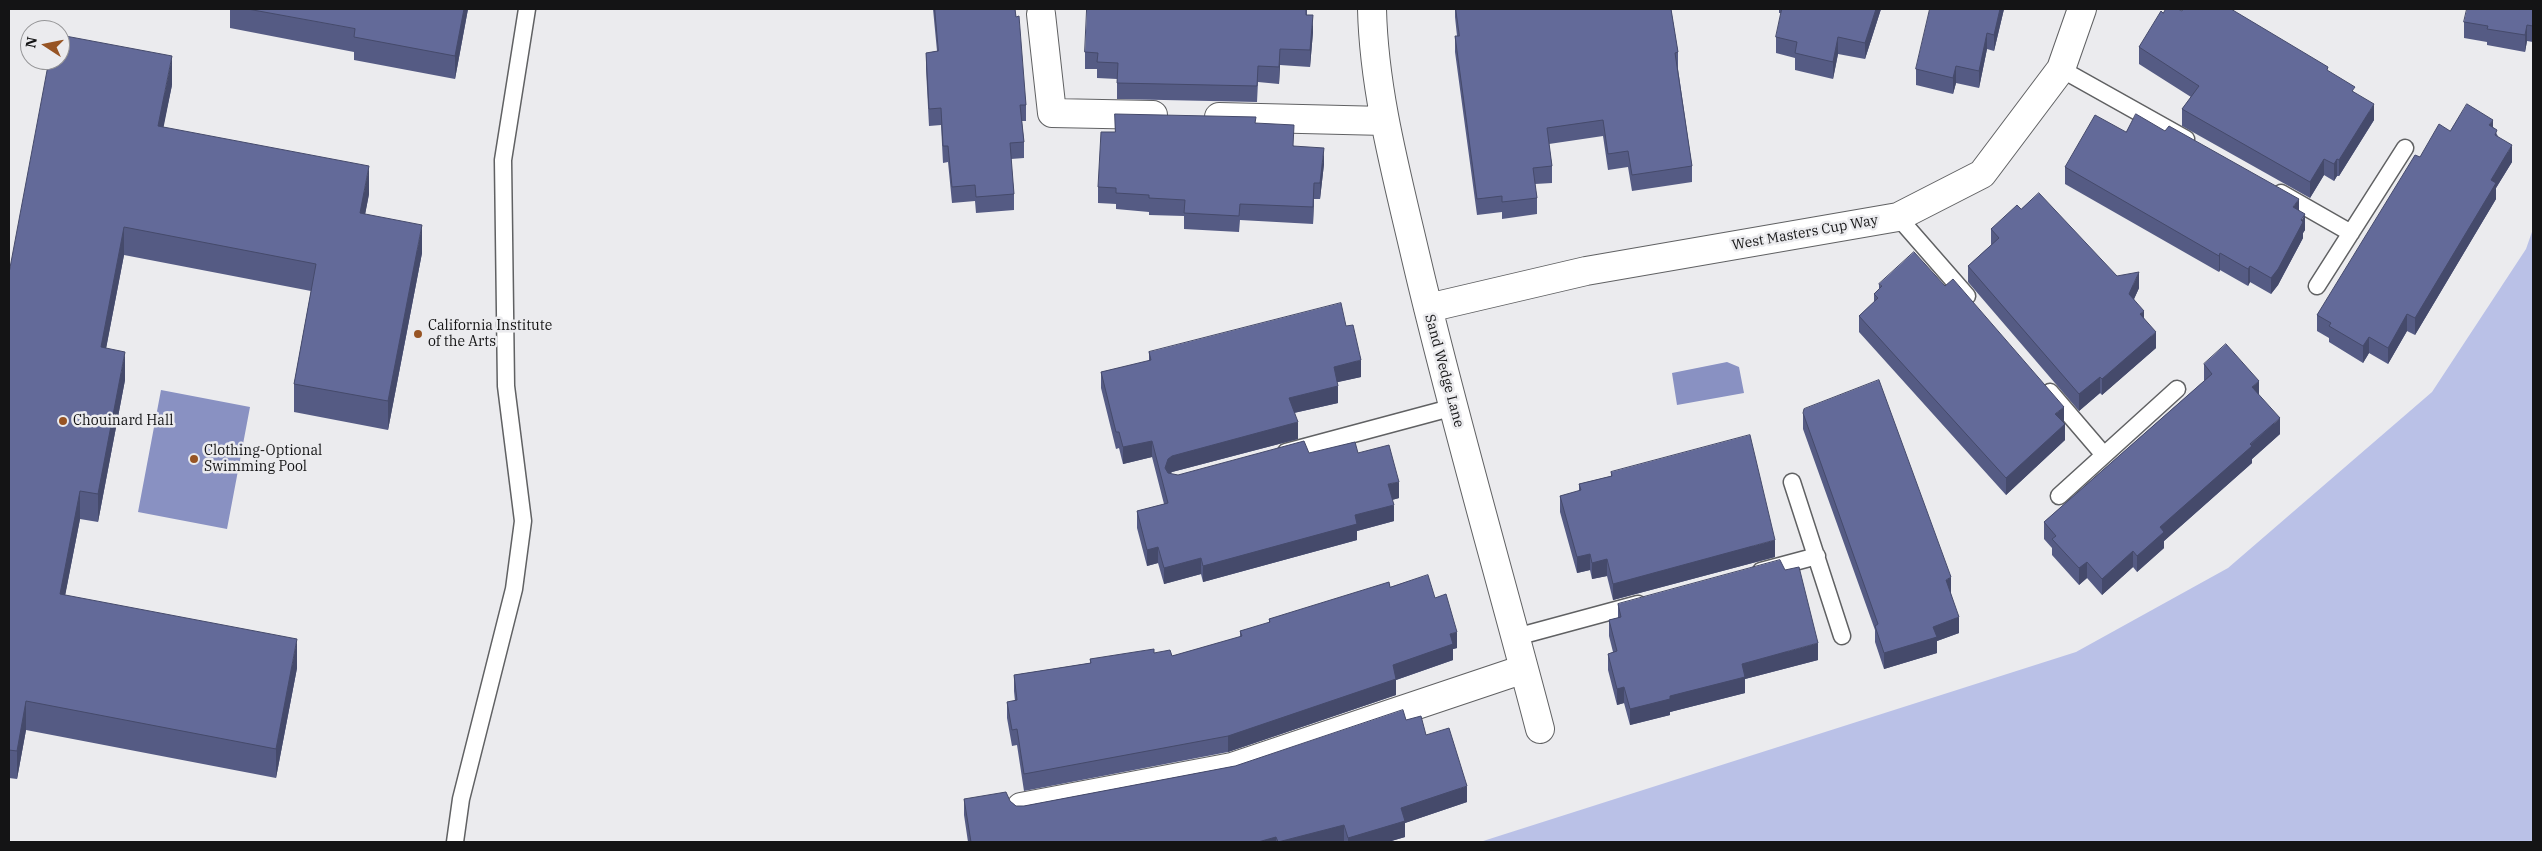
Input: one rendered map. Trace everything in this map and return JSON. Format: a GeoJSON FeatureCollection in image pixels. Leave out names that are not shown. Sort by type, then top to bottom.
{"type":"FeatureCollection","features":[{"type":"Feature","properties":{"kind":"street","name":"Sand Wedge Lane"},"geometry":{"type":"LineString","coordinates":[[1372,9],[1373,34],[1385,121],[1428,308],[1540,729]]}},
{"type":"Feature","properties":{"kind":"street","name":"West Masters Cup Way"},"geometry":{"type":"LineString","coordinates":[[1428,308],[1586,270],[1898,217],[1982,174],[2062,69],[2082,9]]}},
{"type":"Feature","properties":{"kind":"street"},"geometry":{"type":"LineString","coordinates":[[1041,14],[1052,112],[1385,121]]}},
{"type":"Feature","properties":{"kind":"street"},"geometry":{"type":"LineString","coordinates":[[1021,806],[1232,767],[1524,669]]}},
{"type":"Feature","properties":{"kind":"lane"},"geometry":{"type":"LineString","coordinates":[[455,842],[461,799],[514,589],[523,521],[506,386],[503,160],[527,9]]}},
{"type":"Feature","properties":{"kind":"lane"},"geometry":{"type":"LineString","coordinates":[[2062,69],[2198,146]]}},
{"type":"Feature","properties":{"kind":"lane"},"geometry":{"type":"LineString","coordinates":[[2317,286],[2405,148]]}},
{"type":"Feature","properties":{"kind":"lane"},"geometry":{"type":"LineString","coordinates":[[2266,185],[2351,233]]}},
{"type":"Feature","properties":{"kind":"lane"},"geometry":{"type":"LineString","coordinates":[[1898,217],[1975,306]]}},
{"type":"Feature","properties":{"kind":"lane"},"geometry":{"type":"LineString","coordinates":[[2040,381],[2104,455]]}},
{"type":"Feature","properties":{"kind":"lane"},"geometry":{"type":"LineString","coordinates":[[2059,496],[2177,388]]}},
{"type":"Feature","properties":{"kind":"lane"},"geometry":{"type":"LineString","coordinates":[[1271,456],[1454,407]]}},
{"type":"Feature","properties":{"kind":"lane"},"geometry":{"type":"LineString","coordinates":[[1792,482],[1842,636]]}},
{"type":"Feature","properties":{"kind":"lane"},"geometry":{"type":"LineString","coordinates":[[1741,576],[1816,556]]}},
{"type":"Feature","properties":{"kind":"lane"},"geometry":{"type":"LineString","coordinates":[[1516,637],[1657,599]]}},
{"type":"Feature","properties":{"kind":"shaded area"},"geometry":{"type":"Polygon","coordinates":[[[2533,229],[2533,842],[1480,842],[2076,652],[2228,568],[2432,392],[2526,249],[2533,229]]]}},
{"type":"Feature","properties":{"kind":"shaded area"},"geometry":{"type":"Polygon","coordinates":[[[1727,362],[1739,367],[1744,393],[1677,405],[1672,373],[1727,362]]]}},
{"type":"Feature","properties":{"kind":"shaded area","name":"Clothing-Optional Swimming Pool"},"geometry":{"type":"Polygon","coordinates":[[[161,390],[250,407],[227,529],[138,512],[161,390]]]}},
{"type":"Feature","properties":{"kind":"building"},"geometry":{"type":"Polygon","coordinates":[[[248,9],[464,9],[455,56],[354,37],[355,29],[248,9]]]}},
{"type":"Feature","properties":{"kind":"building"},"geometry":{"type":"Polygon","coordinates":[[[935,9],[1015,9],[1016,17],[1019,16],[1026,105],[1020,105],[1024,142],[1010,143],[1014,194],[976,197],[975,185],[952,187],[948,146],[943,146],[941,108],[929,109],[926,53],[938,51],[935,9]]]}},
{"type":"Feature","properties":{"kind":"building"},"geometry":{"type":"Polygon","coordinates":[[[1087,9],[1306,9],[1306,15],[1313,15],[1310,50],[1280,49],[1279,67],[1258,66],[1257,86],[1117,83],[1118,63],[1097,62],[1098,53],[1085,52],[1087,9]]]}},
{"type":"Feature","properties":{"kind":"building"},"geometry":{"type":"Polygon","coordinates":[[[1456,9],[1671,9],[1678,52],[1675,53],[1692,166],[1632,175],[1628,151],[1608,154],[1603,120],[1547,128],[1552,166],[1533,168],[1537,198],[1502,202],[1502,196],[1477,199],[1455,36],[1459,36],[1456,9]]]}},
{"type":"Feature","properties":{"kind":"building"},"geometry":{"type":"Polygon","coordinates":[[[1782,9],[1876,9],[1865,43],[1838,37],[1833,62],[1795,53],[1797,42],[1776,37],[1782,9]]]}},
{"type":"Feature","properties":{"kind":"building"},"geometry":{"type":"Polygon","coordinates":[[[1930,9],[2000,9],[1994,35],[1987,33],[1979,71],[1956,66],[1953,78],[1916,69],[1930,9]]]}},
{"type":"Feature","properties":{"kind":"building"},"geometry":{"type":"Polygon","coordinates":[[[2166,9],[2182,11],[2183,9],[2231,9],[2328,67],[2327,70],[2355,87],[2352,91],[2374,104],[2339,160],[2337,159],[2334,164],[2324,159],[2310,182],[2182,109],[2199,86],[2139,47],[2161,11],[2163,13],[2166,9]]]}},
{"type":"Feature","properties":{"kind":"building"},"geometry":{"type":"Polygon","coordinates":[[[2467,9],[2533,9],[2533,26],[2527,25],[2525,35],[2487,29],[2488,26],[2464,22],[2467,9]]]}},
{"type":"Feature","properties":{"kind":"building","name":"Chouinard Hall"},"geometry":{"type":"Polygon","coordinates":[[[70,37],[172,56],[158,126],[369,166],[360,213],[422,225],[388,401],[294,384],[316,264],[124,227],[101,347],[125,352],[98,494],[80,491],[60,594],[297,639],[276,749],[26,701],[17,751],[9,750],[9,273],[47,70],[70,70],[70,37]]]}},
{"type":"Feature","properties":{"kind":"building"},"geometry":{"type":"Polygon","coordinates":[[[2467,104],[2493,120],[2489,125],[2497,130],[2495,135],[2512,145],[2491,180],[2496,183],[2415,318],[2407,314],[2388,348],[2369,337],[2363,346],[2329,326],[2331,323],[2317,315],[2415,155],[2420,157],[2439,124],[2450,131],[2467,104]]]}},
{"type":"Feature","properties":{"kind":"building"},"geometry":{"type":"Polygon","coordinates":[[[1115,114],[1256,117],[1255,123],[1294,125],[1293,146],[1324,148],[1320,183],[1314,183],[1313,207],[1240,204],[1239,216],[1184,213],[1185,200],[1149,198],[1149,195],[1116,193],[1116,188],[1098,187],[1101,132],[1115,132],[1115,114]]]}},
{"type":"Feature","properties":{"kind":"building"},"geometry":{"type":"Polygon","coordinates":[[[2136,114],[2165,131],[2169,126],[2299,199],[2293,207],[2305,214],[2301,220],[2303,222],[2278,269],[2271,278],[2250,266],[2248,269],[2220,253],[2219,256],[2065,167],[2095,115],[2126,132],[2136,114]]]}},
{"type":"Feature","properties":{"kind":"building"},"geometry":{"type":"Polygon","coordinates":[[[2039,193],[2117,276],[2139,272],[2129,294],[2144,311],[2140,314],[2156,332],[2102,379],[2100,377],[2079,394],[1968,266],[1999,238],[1991,229],[2017,205],[2021,209],[2039,193]]]}},
{"type":"Feature","properties":{"kind":"building"},"geometry":{"type":"Polygon","coordinates":[[[1914,252],[1945,286],[1953,279],[2064,407],[2055,414],[2065,424],[2006,478],[1859,316],[1878,298],[1874,294],[1882,286],[1879,284],[1914,252]]]}},
{"type":"Feature","properties":{"kind":"building"},"geometry":{"type":"Polygon","coordinates":[[[1341,303],[1346,326],[1353,325],[1361,360],[1334,367],[1338,386],[1289,398],[1298,422],[1172,456],[1168,459],[1165,468],[1168,473],[1178,475],[1304,441],[1309,453],[1355,442],[1358,453],[1389,445],[1399,482],[1388,484],[1394,505],[1355,515],[1357,524],[1203,566],[1201,558],[1164,568],[1158,547],[1147,550],[1137,511],[1168,503],[1152,441],[1123,447],[1119,432],[1116,432],[1101,372],[1151,360],[1149,352],[1341,303]]]}},
{"type":"Feature","properties":{"kind":"building"},"geometry":{"type":"Polygon","coordinates":[[[2226,344],[2259,381],[2252,387],[2280,418],[2250,444],[2252,446],[2160,527],[2164,532],[2137,556],[2133,551],[2102,579],[2087,562],[2079,568],[2052,539],[2056,536],[2044,522],[2212,374],[2204,364],[2226,344]]]}},
{"type":"Feature","properties":{"kind":"building"},"geometry":{"type":"Polygon","coordinates":[[[1879,380],[1951,577],[1946,580],[1959,617],[1933,627],[1937,637],[1884,653],[1875,626],[1878,624],[1803,413],[1804,409],[1879,380]]]}},
{"type":"Feature","properties":{"kind":"building"},"geometry":{"type":"Polygon","coordinates":[[[1750,435],[1775,540],[1613,584],[1607,559],[1592,563],[1590,554],[1577,557],[1560,496],[1581,490],[1579,484],[1612,476],[1611,472],[1750,435]]]}},
{"type":"Feature","properties":{"kind":"building"},"geometry":{"type":"Polygon","coordinates":[[[1780,560],[1785,570],[1799,567],[1818,643],[1742,664],[1745,677],[1670,696],[1670,699],[1630,709],[1624,687],[1617,689],[1608,654],[1617,651],[1609,620],[1621,617],[1618,604],[1780,560]]]}},
{"type":"Feature","properties":{"kind":"building"},"geometry":{"type":"Polygon","coordinates":[[[1428,575],[1435,598],[1446,594],[1457,632],[1450,634],[1453,644],[1393,665],[1396,679],[1228,736],[1024,774],[1017,729],[1012,730],[1007,702],[1017,700],[1014,675],[1091,663],[1090,659],[1154,649],[1154,653],[1170,650],[1172,656],[1242,636],[1240,631],[1270,622],[1269,619],[1389,582],[1390,587],[1428,575]]]}},
{"type":"Feature","properties":{"kind":"building"},"geometry":{"type":"Polygon","coordinates":[[[1403,710],[1406,720],[1421,716],[1426,735],[1449,728],[1467,786],[1401,808],[1405,821],[1348,838],[1344,825],[1278,842],[1276,837],[1258,842],[971,842],[964,799],[1006,792],[1010,801],[1016,806],[1024,806],[1235,766],[1403,710]]]}},
{"type":"Feature","properties":{"kind":"place","name":"California Institute of the Arts"},"geometry":{"type":"Point","coordinates":[418,334]}},
{"type":"Feature","properties":{"kind":"place","name":"Chouinard Hall"},"geometry":{"type":"Point","coordinates":[63,421]}},
{"type":"Feature","properties":{"kind":"place","name":"Clothing-Optional Swimming Pool"},"geometry":{"type":"Point","coordinates":[194,459]}}]}
